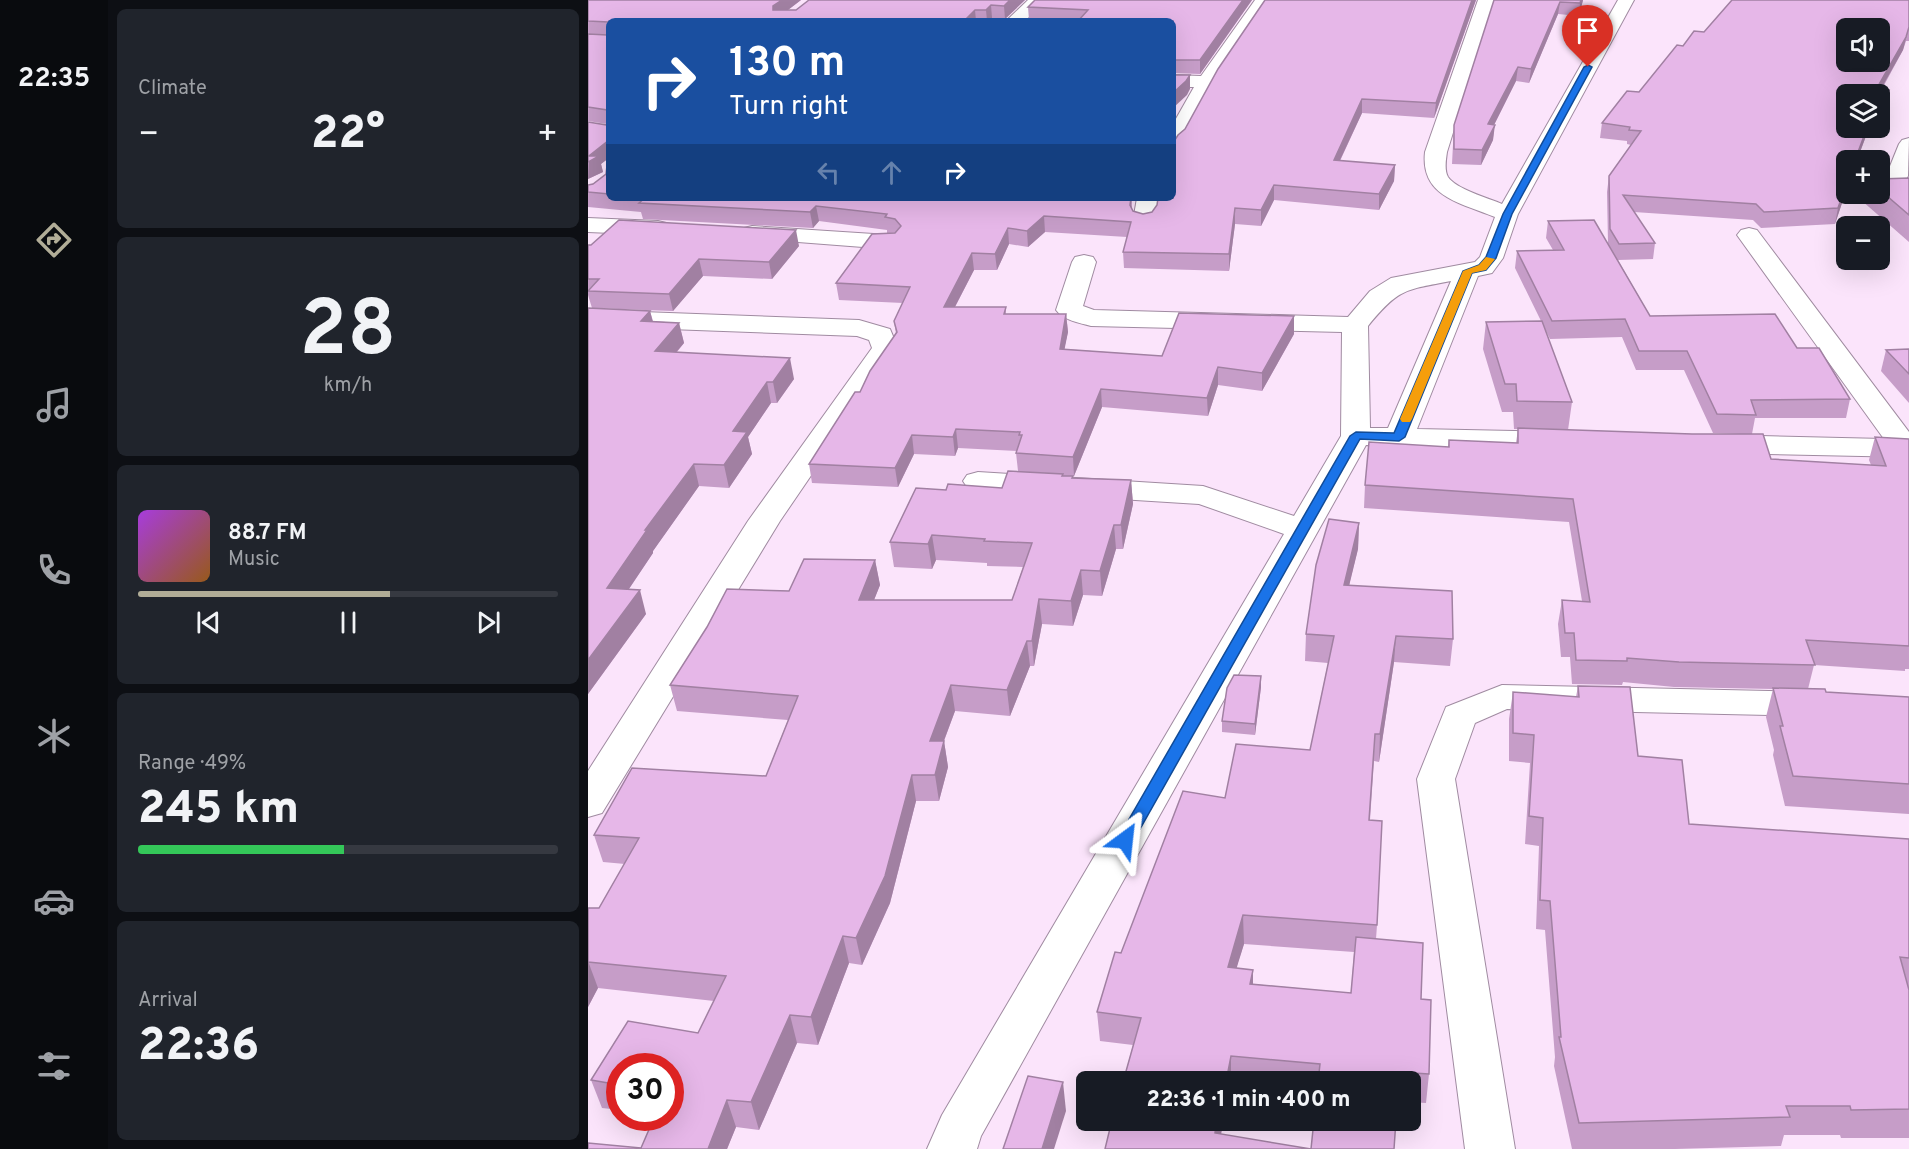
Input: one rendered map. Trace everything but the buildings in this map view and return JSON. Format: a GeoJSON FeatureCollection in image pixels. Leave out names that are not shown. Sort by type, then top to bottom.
{"type":"FeatureCollection","features":[{"type":"Feature","properties":{"kind":"street"},"geometry":{"type":"LineString","coordinates":[[1018,18],[1038,0]]}},
{"type":"Feature","properties":{"kind":"street"},"geometry":{"type":"LineString","coordinates":[[1176,137],[1206,82],[1263,0]]}},
{"type":"Feature","properties":{"kind":"street"},"geometry":{"type":"LineString","coordinates":[[1486,0],[1436,152],[1435,169],[1438,179],[1449,188],[1507,214]]}},
{"type":"Feature","properties":{"kind":"street"},"geometry":{"type":"LineString","coordinates":[[952,1149],[959,1130],[1356,436],[1354,325],[1379,296],[1400,283],[1482,268],[1491,258],[1507,214],[1626,0]]}},
{"type":"Feature","properties":{"kind":"street"},"geometry":{"type":"LineString","coordinates":[[1176,81],[1206,82]]}},
{"type":"Feature","properties":{"kind":"street"},"geometry":{"type":"LineString","coordinates":[[1897,176],[1909,144]]}},
{"type":"Feature","properties":{"kind":"street"},"geometry":{"type":"LineString","coordinates":[[1144,221],[1148,201]]}},
{"type":"Feature","properties":{"kind":"street"},"geometry":{"type":"LineString","coordinates":[[588,225],[678,229]]}},
{"type":"Feature","properties":{"kind":"street"},"geometry":{"type":"LineString","coordinates":[[725,232],[889,242]]}},
{"type":"Feature","properties":{"kind":"street"},"geometry":{"type":"LineString","coordinates":[[1749,235],[1908,448]]}},
{"type":"Feature","properties":{"kind":"street"},"geometry":{"type":"LineString","coordinates":[[1084,262],[1069,310],[1091,318],[1354,325]]}},
{"type":"Feature","properties":{"kind":"street"},"geometry":{"type":"LineString","coordinates":[[1399,437],[1468,271]]}},
{"type":"Feature","properties":{"kind":"street"},"geometry":{"type":"LineString","coordinates":[[588,318],[859,328],[881,335],[885,348],[764,521],[588,803]]}},
{"type":"Feature","properties":{"kind":"street"},"geometry":{"type":"LineString","coordinates":[[1356,436],[1587,441]]}},
{"type":"Feature","properties":{"kind":"street"},"geometry":{"type":"LineString","coordinates":[[1694,443],[1908,448]]}},
{"type":"Feature","properties":{"kind":"street"},"geometry":{"type":"LineString","coordinates":[[978,481],[1203,495],[1303,530]]}},
{"type":"Feature","properties":{"kind":"street"},"geometry":{"type":"LineString","coordinates":[[1491,1149],[1436,779],[1459,716],[1502,698],[1851,705]]}},
{"type":"Feature","properties":{"kind":"slow traffic"},"geometry":{"type":"LineString","coordinates":[[1406,419],[1468,271],[1482,268],[1490,259]]}},
{"type":"Feature","properties":{"kind":"route"},"geometry":{"type":"LineString","coordinates":[[1125,840],[1356,436],[1399,437],[1468,271],[1482,268],[1491,258],[1507,214],[1588,67]]}}]}
